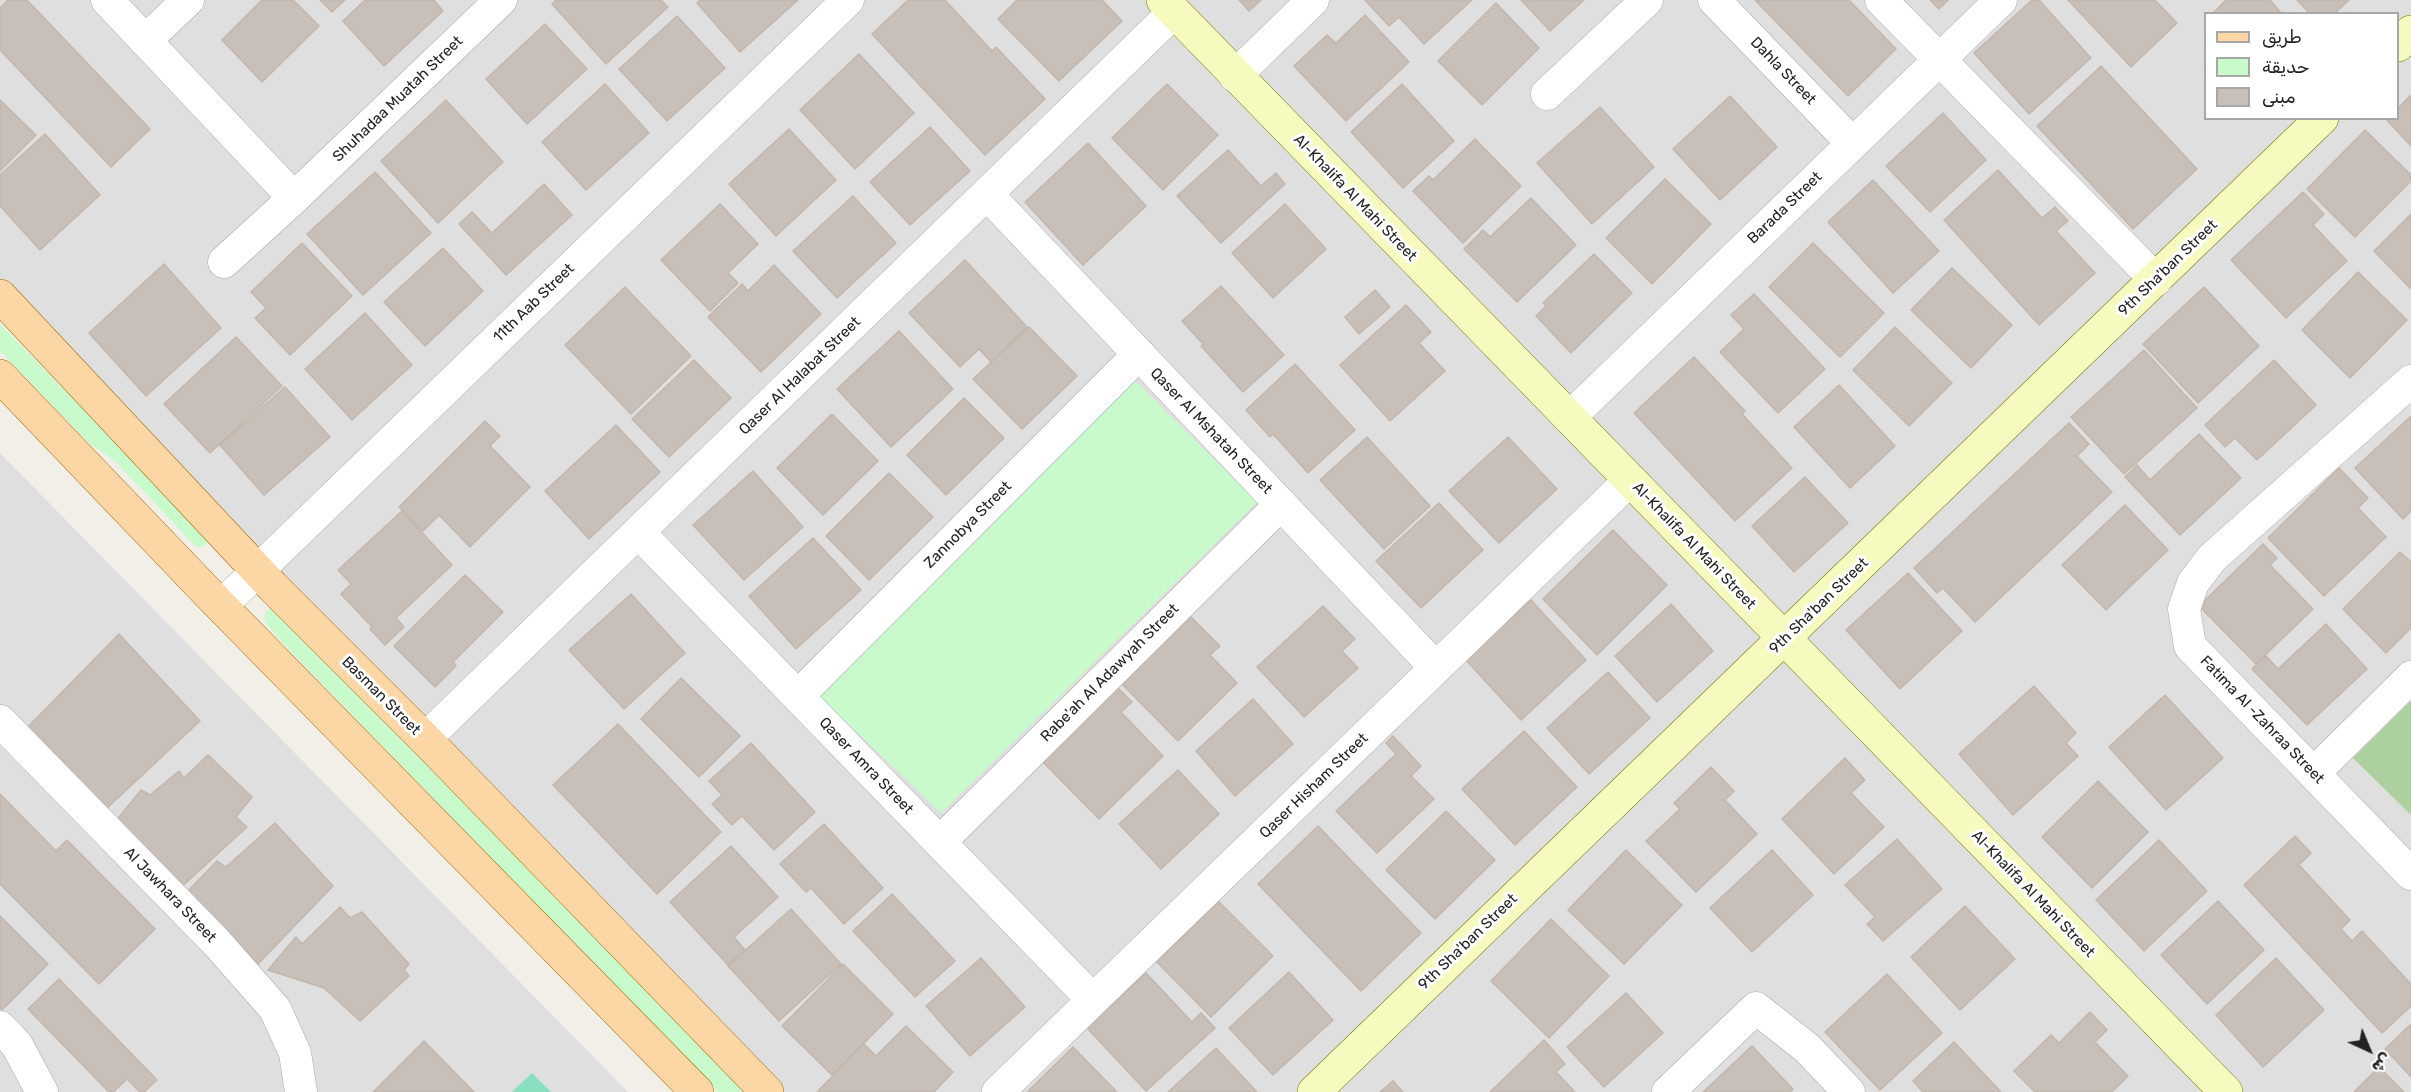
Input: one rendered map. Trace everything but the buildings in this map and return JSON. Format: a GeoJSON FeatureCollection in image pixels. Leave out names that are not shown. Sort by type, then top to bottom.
{"type":"FeatureCollection","features":[{"type":"Feature","properties":{"kind":"main road","name":"Basman Street"},"geometry":{"type":"LineString","coordinates":[[0,296],[258,570],[766,1092]]}},
{"type":"Feature","properties":{"kind":"main road"},"geometry":{"type":"LineString","coordinates":[[0,376],[221,606],[697,1092]]}},
{"type":"Feature","properties":{"kind":"street"},"geometry":{"type":"LineString","coordinates":[[107,0],[294,198]]}},
{"type":"Feature","properties":{"kind":"street"},"geometry":{"type":"LineString","coordinates":[[146,41],[188,0]]}},
{"type":"Feature","properties":{"kind":"street","name":"Shuhadaa Muatah Street"},"geometry":{"type":"LineString","coordinates":[[224,262],[501,0]]}},
{"type":"Feature","properties":{"kind":"street","name":"11th Aab Street"},"geometry":{"type":"LineString","coordinates":[[221,606],[848,0]]}},
{"type":"Feature","properties":{"kind":"street"},"geometry":{"type":"LineString","coordinates":[[1235,76],[1313,0]]}},
{"type":"Feature","properties":{"kind":"street"},"geometry":{"type":"LineString","coordinates":[[1548,94],[1647,0]]}},
{"type":"Feature","properties":{"kind":"street","name":"Dahla Street"},"geometry":{"type":"LineString","coordinates":[[1714,0],[1852,143]]}},
{"type":"Feature","properties":{"kind":"street"},"geometry":{"type":"LineString","coordinates":[[1881,0],[2156,280]]}},
{"type":"Feature","properties":{"kind":"street","name":"Barada Street"},"geometry":{"type":"LineString","coordinates":[[1569,418],[2001,0]]}},
{"type":"Feature","properties":{"kind":"street","name":"Al-Khalifa Al Mahi Street"},"geometry":{"type":"LineString","coordinates":[[1169,6],[2226,1092]]}},
{"type":"Feature","properties":{"kind":"street","name":"Qaser Al Halabat Street"},"geometry":{"type":"LineString","coordinates":[[425,740],[987,194],[1169,6]]}},
{"type":"Feature","properties":{"kind":"street"},"geometry":{"type":"LineString","coordinates":[[2399,43],[2411,32]]}},
{"type":"Feature","properties":{"kind":"street","name":"9th Sha'ban Street"},"geometry":{"type":"LineString","coordinates":[[1314,1092],[2320,120]]}},
{"type":"Feature","properties":{"kind":"street","name":"Qaser Al Mshatah Street"},"geometry":{"type":"LineString","coordinates":[[987,194],[1436,668]]}},
{"type":"Feature","properties":{"kind":"street","name":"Zannobya Street"},"geometry":{"type":"LineString","coordinates":[[798,696],[1139,354]]}},
{"type":"Feature","properties":{"kind":"street","name":"Fatima Al -Zahraa Street"},"geometry":{"type":"LineString","coordinates":[[2411,381],[2212,558],[2193,584],[2184,609],[2190,646],[2411,874]]}},
{"type":"Feature","properties":{"kind":"street","name":"Qaser Hisham Street"},"geometry":{"type":"LineString","coordinates":[[998,1092],[1629,480]]}},
{"type":"Feature","properties":{"kind":"street","name":"Rabe'ah Al Adawyah Street"},"geometry":{"type":"LineString","coordinates":[[940,842],[1281,504]]}},
{"type":"Feature","properties":{"kind":"street","name":"Qaser Amra Street"},"geometry":{"type":"LineString","coordinates":[[639,532],[1093,1000]]}},
{"type":"Feature","properties":{"kind":"street"},"geometry":{"type":"LineString","coordinates":[[2314,773],[2411,677]]}},
{"type":"Feature","properties":{"kind":"street","name":"Al Jawhara Street"},"geometry":{"type":"LineString","coordinates":[[0,721],[217,943],[275,1009],[295,1053],[301,1092]]}},
{"type":"Feature","properties":{"kind":"street"},"geometry":{"type":"LineString","coordinates":[[1668,1092],[1756,1008],[1807,1048],[1849,1092]]}},
{"type":"Feature","properties":{"kind":"street"},"geometry":{"type":"LineString","coordinates":[[0,1027],[16,1045],[42,1092]]}},
{"type":"Feature","properties":{"kind":"shaded area"},"geometry":{"type":"Polygon","coordinates":[[[0,0],[2411,0],[2411,1092],[765,1092],[0,305],[0,0]]]}},
{"type":"Feature","properties":{"kind":"shaded area"},"geometry":{"type":"Polygon","coordinates":[[[0,453],[628,1092],[0,1092],[0,453]]]}},
{"type":"Feature","properties":{"kind":"green space"},"geometry":{"type":"Polygon","coordinates":[[[0,324],[202,531],[208,541],[203,547],[196,547],[115,461],[88,442],[0,351],[0,324]]]}},
{"type":"Feature","properties":{"kind":"green space"},"geometry":{"type":"Polygon","coordinates":[[[1130,376],[1257,502],[941,813],[814,691],[1130,376]]]}},
{"type":"Feature","properties":{"kind":"green space"},"geometry":{"type":"Polygon","coordinates":[[[270,608],[278,611],[747,1092],[718,1092],[280,640],[266,623],[264,615],[270,608]]]}},
{"type":"Feature","properties":{"kind":"green space"},"geometry":{"type":"Polygon","coordinates":[[[2411,701],[2411,815],[2353,758],[2411,701]]]}},
{"type":"Feature","properties":{"kind":"green space"},"geometry":{"type":"Polygon","coordinates":[[[532,1073],[551,1092],[512,1092],[532,1073]]]}}]}
